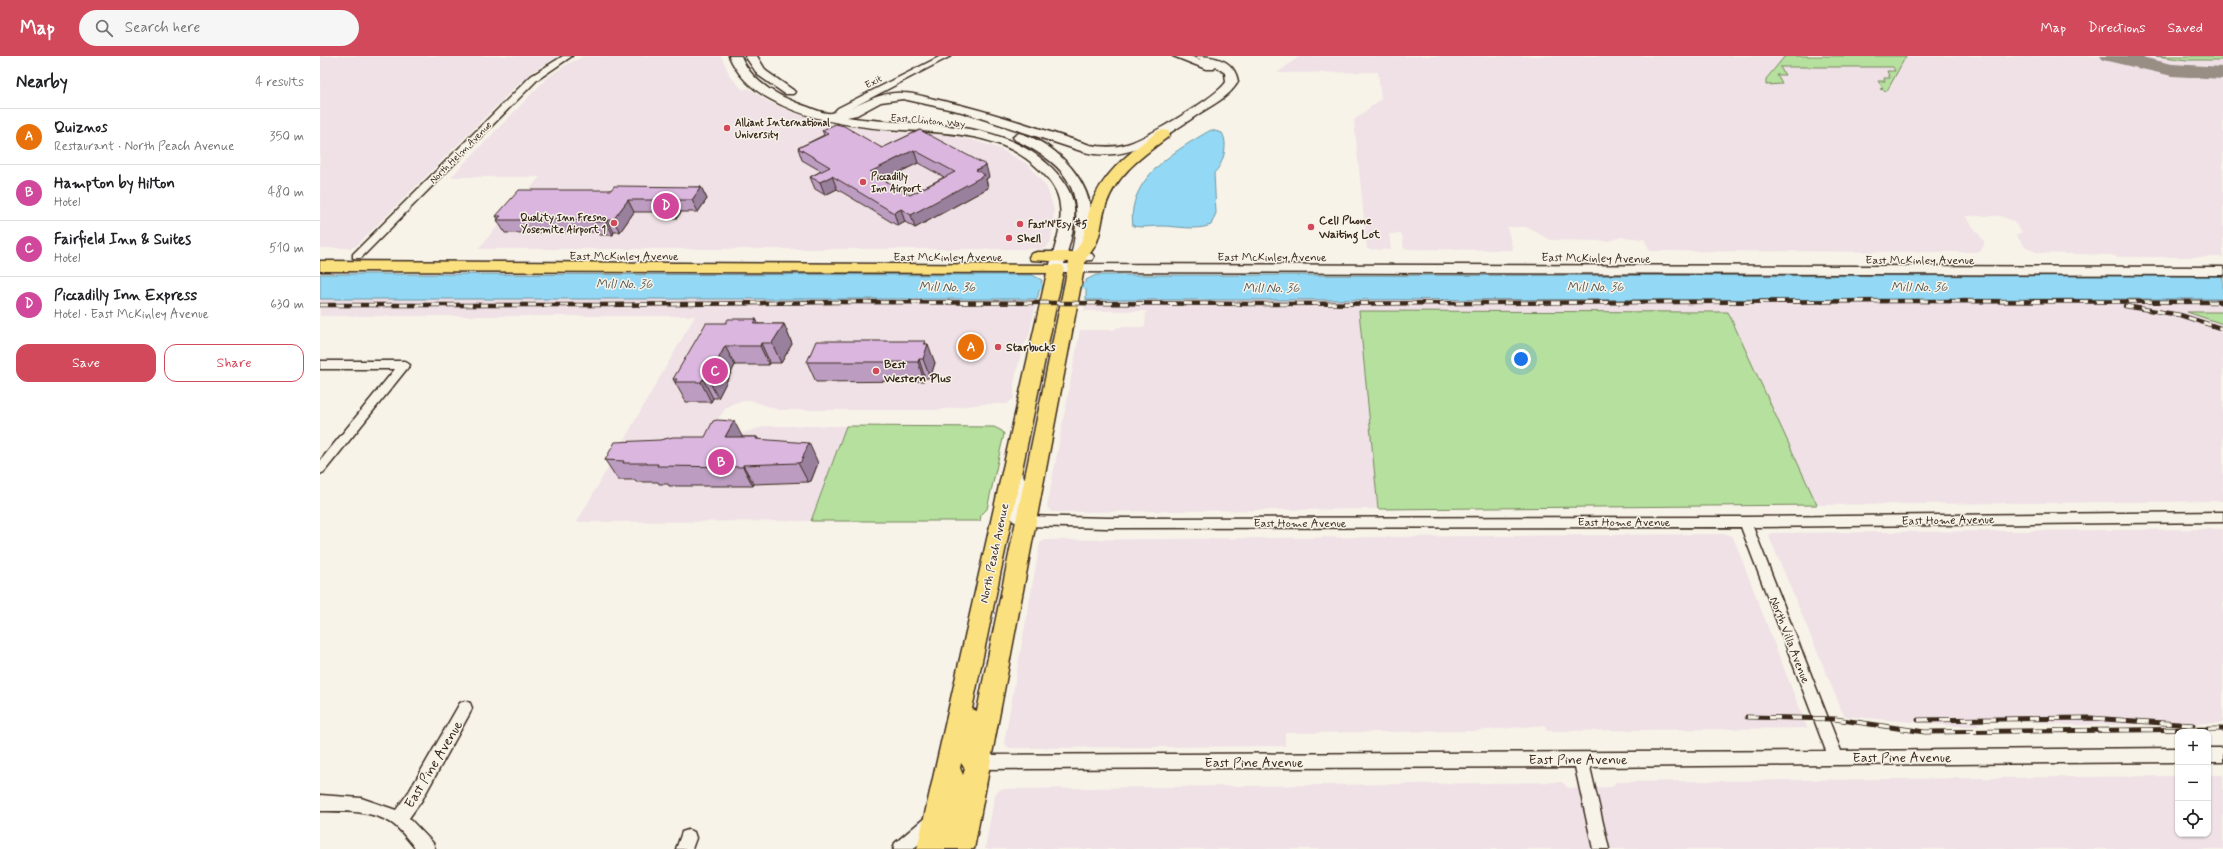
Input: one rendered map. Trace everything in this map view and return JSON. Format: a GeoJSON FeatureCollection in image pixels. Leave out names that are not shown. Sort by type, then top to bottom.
{"type":"FeatureCollection","features":[{"type":"Feature","properties":{"kind":"main road","name":"East Clinton Way"},"geometry":{"type":"LineString","coordinates":[[735,56],[743,71],[770,94],[799,107],[837,113]]}},
{"type":"Feature","properties":{"kind":"main road"},"geometry":{"type":"LineString","coordinates":[[1179,56],[1211,67],[1224,76],[1226,84],[1221,94]]}},
{"type":"Feature","properties":{"kind":"main road"},"geometry":{"type":"LineString","coordinates":[[1074,275],[1089,246],[1098,204],[1114,176],[1129,160],[1163,134],[1221,94],[1232,82],[1231,72],[1216,61],[1201,56]]}},
{"type":"Feature","properties":{"kind":"main road","name":"East Clinton Way"},"geometry":{"type":"LineString","coordinates":[[750,58],[766,76],[783,89],[837,113],[866,123],[947,129],[972,133],[1009,144],[1031,156],[1048,170],[1064,195],[1067,216],[1054,275]]}},
{"type":"Feature","properties":{"kind":"main road"},"geometry":{"type":"LineString","coordinates":[[882,88],[986,115],[1097,151],[1113,152],[1127,149],[1163,134]]}},
{"type":"Feature","properties":{"kind":"main road"},"geometry":{"type":"LineString","coordinates":[[837,113],[853,112],[870,102],[886,97],[903,96],[930,100]]}},
{"type":"Feature","properties":{"kind":"main road","name":"East Clinton Way"},"geometry":{"type":"LineString","coordinates":[[853,112],[893,118],[944,120],[978,125],[1007,133],[1042,149],[1067,171],[1082,199],[1084,219],[1074,275]]}},
{"type":"Feature","properties":{"kind":"main road","name":"East McKinley Avenue"},"geometry":{"type":"LineString","coordinates":[[320,256],[801,257],[1054,275]]}},
{"type":"Feature","properties":{"kind":"main road"},"geometry":{"type":"LineString","coordinates":[[320,261],[344,261],[357,256]]}},
{"type":"Feature","properties":{"kind":"main road"},"geometry":{"type":"LineString","coordinates":[[657,266],[707,262],[781,262],[801,257]]}},
{"type":"Feature","properties":{"kind":"main road","name":"East McKinley Avenue"},"geometry":{"type":"LineString","coordinates":[[1074,275],[1785,259],[1941,259],[2025,266],[2223,271]]}},
{"type":"Feature","properties":{"kind":"main road"},"geometry":{"type":"LineString","coordinates":[[1674,270],[1721,264],[1776,264],[1783,262],[1785,259]]}},
{"type":"Feature","properties":{"kind":"main road"},"geometry":{"type":"LineString","coordinates":[[1806,270],[1807,265],[1814,264],[1884,264],[1941,259]]}},
{"type":"Feature","properties":{"kind":"main road","name":"East McKinley Avenue"},"geometry":{"type":"LineString","coordinates":[[320,266],[657,266],[1074,275],[1806,270],[2223,263]]}},
{"type":"Feature","properties":{"kind":"main road","name":"North Peach Avenue"},"geometry":{"type":"LineString","coordinates":[[930,849],[1054,275]]}},
{"type":"Feature","properties":{"kind":"main road","name":"North Peach Avenue"},"geometry":{"type":"LineString","coordinates":[[961,849],[1074,275]]}},
{"type":"Feature","properties":{"kind":"main road"},"geometry":{"type":"LineString","coordinates":[[978,625],[981,661],[966,750],[973,761],[978,762]]}},
{"type":"Feature","properties":{"kind":"main road"},"geometry":{"type":"LineString","coordinates":[[946,849],[956,790],[953,777],[947,770]]}},
{"type":"Feature","properties":{"kind":"street","name":"North Helm Avenue"},"geometry":{"type":"LineString","coordinates":[[357,256],[534,78],[568,56]]}},
{"type":"Feature","properties":{"kind":"street","name":"Exit"},"geometry":{"type":"LineString","coordinates":[[837,113],[882,88],[947,56]]}},
{"type":"Feature","properties":{"kind":"street"},"geometry":{"type":"LineString","coordinates":[[320,365],[404,365],[322,463]]}},
{"type":"Feature","properties":{"kind":"street"},"geometry":{"type":"LineString","coordinates":[[1012,468],[1020,480],[1015,515],[1017,518],[1025,521]]}},
{"type":"Feature","properties":{"kind":"street","name":"East Home Avenue"},"geometry":{"type":"LineString","coordinates":[[1025,521],[1107,523],[1745,522],[2223,517]]}},
{"type":"Feature","properties":{"kind":"street","name":"North Villa Avenue"},"geometry":{"type":"LineString","coordinates":[[1745,522],[1836,758]]}},
{"type":"Feature","properties":{"kind":"street","name":"East Pine Avenue"},"geometry":{"type":"LineString","coordinates":[[399,819],[416,795],[465,708]]}},
{"type":"Feature","properties":{"kind":"street","name":"East Pine Avenue"},"geometry":{"type":"LineString","coordinates":[[978,762],[1277,762],[2175,755]]}},
{"type":"Feature","properties":{"kind":"street"},"geometry":{"type":"LineString","coordinates":[[2211,755],[2223,755]]}},
{"type":"Feature","properties":{"kind":"street"},"geometry":{"type":"LineString","coordinates":[[1581,759],[1601,849]]}},
{"type":"Feature","properties":{"kind":"street","name":"East Pine Avenue"},"geometry":{"type":"LineString","coordinates":[[320,803],[348,803],[380,809],[399,819],[427,849]]}},
{"type":"Feature","properties":{"kind":"street"},"geometry":{"type":"LineString","coordinates":[[902,848],[936,818]]}},
{"type":"Feature","properties":{"kind":"shaded area"},"geometry":{"type":"Polygon","coordinates":[[[320,56],[559,56],[535,70],[520,82],[356,246],[351,248],[320,248],[320,56]]]}},
{"type":"Feature","properties":{"kind":"shaded area"},"geometry":{"type":"Polygon","coordinates":[[[584,56],[721,56],[730,76],[743,90],[748,88],[769,102],[794,113],[841,126],[891,132],[945,135],[969,139],[998,148],[1029,165],[1047,188],[1054,210],[1051,241],[1046,248],[1040,249],[478,249],[540,177],[451,177],[547,78],[564,66],[584,56]]]}},
{"type":"Feature","properties":{"kind":"shaded area"},"geometry":{"type":"Polygon","coordinates":[[[1300,56],[2223,56],[2223,257],[2117,257],[2112,255],[2039,253],[2026,248],[2016,235],[2022,232],[2013,221],[2000,216],[1965,216],[1984,241],[1984,245],[1980,252],[1650,251],[1644,239],[1621,237],[1609,241],[1551,240],[1526,227],[1507,227],[1513,250],[1404,249],[1402,234],[1389,234],[1391,250],[1367,249],[1354,120],[1381,99],[1378,72],[1277,73],[1300,56]]]}},
{"type":"Feature","properties":{"kind":"shaded area"},"geometry":{"type":"Polygon","coordinates":[[[2108,297],[2223,299],[2223,312],[2187,312],[2223,324],[2223,501],[1817,505],[1728,312],[1359,311],[1378,509],[1052,512],[1047,507],[1080,330],[1114,330],[1118,327],[1145,327],[1146,311],[1084,311],[1086,300],[2108,297]]]}},
{"type":"Feature","properties":{"kind":"shaded area"},"geometry":{"type":"Polygon","coordinates":[[[320,299],[1037,299],[1029,336],[1022,349],[1014,383],[1014,398],[1007,404],[981,404],[938,410],[779,410],[750,400],[734,403],[725,409],[716,422],[736,435],[766,426],[846,426],[811,521],[577,522],[695,316],[320,316],[320,299]]]}},
{"type":"Feature","properties":{"kind":"shaded area"},"geometry":{"type":"Polygon","coordinates":[[[2223,529],[2223,723],[2067,725],[1974,716],[1979,726],[1956,726],[1844,716],[1769,536],[1772,533],[2223,529]]]}},
{"type":"Feature","properties":{"kind":"shaded area"},"geometry":{"type":"Polygon","coordinates":[[[1727,534],[1733,537],[1807,728],[1547,731],[1545,725],[1474,731],[1285,733],[1285,746],[1009,748],[1004,743],[1040,543],[1045,540],[1727,534]]]}},
{"type":"Feature","properties":{"kind":"shaded area"},"geometry":{"type":"Polygon","coordinates":[[[2211,775],[2223,775],[2223,849],[985,849],[995,794],[1001,789],[1562,782],[1568,788],[1612,787],[1616,782],[2175,776],[2175,837],[2211,837],[2211,775]]]}},
{"type":"Feature","properties":{"kind":"green space"},"geometry":{"type":"Polygon","coordinates":[[[1785,56],[1906,56],[1887,91],[1880,89],[1883,88],[1878,81],[1885,81],[1884,78],[1890,78],[1887,71],[1895,71],[1893,67],[1780,67],[1785,75],[1777,75],[1782,84],[1766,85],[1766,79],[1785,56]]]}},
{"type":"Feature","properties":{"kind":"green space"},"geometry":{"type":"Polygon","coordinates":[[[2156,56],[2223,56],[2223,60],[2187,60],[2156,56]]]}},
{"type":"Feature","properties":{"kind":"green space"},"geometry":{"type":"Polygon","coordinates":[[[1359,311],[1728,312],[1817,505],[1378,509],[1359,311]]]}},
{"type":"Feature","properties":{"kind":"green space"},"geometry":{"type":"Polygon","coordinates":[[[2187,312],[2223,312],[2223,324],[2187,312]]]}},
{"type":"Feature","properties":{"kind":"green space"},"geometry":{"type":"Polygon","coordinates":[[[846,426],[994,427],[1002,431],[1004,434],[987,509],[981,515],[980,521],[811,521],[846,426]]]}},
{"type":"Feature","properties":{"kind":"water"},"geometry":{"type":"Polygon","coordinates":[[[1211,130],[1222,133],[1225,148],[1220,165],[1214,173],[1216,213],[1211,225],[1199,228],[1133,226],[1133,209],[1137,194],[1145,180],[1169,157],[1211,130]]]}},
{"type":"Feature","properties":{"kind":"water"},"geometry":{"type":"Polygon","coordinates":[[[320,274],[1032,275],[1042,280],[1037,299],[320,299],[320,274]]]}},
{"type":"Feature","properties":{"kind":"water"},"geometry":{"type":"Polygon","coordinates":[[[1096,275],[2223,276],[2223,299],[1086,300],[1086,280],[1096,275]]]}},
{"type":"Feature","properties":{"kind":"building"},"geometry":{"type":"Polygon","coordinates":[[[836,124],[844,126],[882,148],[920,130],[986,165],[976,170],[985,175],[911,215],[901,209],[894,213],[832,176],[820,182],[810,177],[830,167],[798,148],[828,134],[822,130],[836,124]],[[914,150],[870,172],[910,195],[955,172],[914,150]]]}},
{"type":"Feature","properties":{"kind":"building"},"geometry":{"type":"Polygon","coordinates":[[[614,186],[701,187],[692,200],[675,200],[671,206],[655,206],[659,200],[628,200],[613,220],[607,220],[606,222],[592,222],[594,220],[497,220],[501,216],[496,216],[519,190],[611,190],[614,186]]]}},
{"type":"Feature","properties":{"kind":"building"},"geometry":{"type":"Polygon","coordinates":[[[728,319],[756,319],[754,324],[784,324],[772,343],[761,343],[760,346],[725,346],[708,379],[703,379],[701,382],[675,382],[677,379],[673,379],[706,323],[726,323],[728,319]]]}},
{"type":"Feature","properties":{"kind":"building"},"geometry":{"type":"Polygon","coordinates":[[[816,341],[925,341],[924,344],[928,344],[923,359],[919,359],[918,362],[807,362],[816,341]]]}},
{"type":"Feature","properties":{"kind":"building"},"geometry":{"type":"Polygon","coordinates":[[[713,421],[734,421],[725,437],[757,437],[756,439],[809,443],[801,462],[798,463],[743,465],[743,467],[657,466],[658,464],[623,463],[624,461],[605,460],[615,442],[660,440],[673,437],[705,437],[713,421]]]}},
{"type":"Feature","properties":{"kind":"waterway","name":"Mill No. 36"},"geometry":{"type":"LineString","coordinates":[[1024,287],[1102,286]]}},
{"type":"Feature","properties":{"kind":"taxiway"},"geometry":{"type":"LineString","coordinates":[[2110,56],[2172,70],[2223,73]]}},
{"type":"Feature","properties":{"kind":"railway"},"geometry":{"type":"LineString","coordinates":[[320,305],[603,305],[841,302],[1265,304],[1910,301],[2223,302]]}},
{"type":"Feature","properties":{"kind":"railway"},"geometry":{"type":"LineString","coordinates":[[2125,306],[2180,315],[2223,329]]}},
{"type":"Feature","properties":{"kind":"railway"},"geometry":{"type":"LineString","coordinates":[[1747,717],[1835,719],[1925,732],[2223,729]]}},
{"type":"Feature","properties":{"kind":"railway"},"geometry":{"type":"LineString","coordinates":[[1918,720],[2090,718],[2193,725]]}},
{"type":"Feature","properties":{"kind":"place","name":"Alliant International University"},"geometry":{"type":"Point","coordinates":[727,128]}},
{"type":"Feature","properties":{"kind":"place","name":"Piccadilly Inn Airport"},"geometry":{"type":"Point","coordinates":[863,182]}},
{"type":"Feature","properties":{"kind":"place","name":"Piccadilly Inn Express"},"geometry":{"type":"Point","coordinates":[666,206]}},
{"type":"Feature","properties":{"kind":"place","name":"Quality Inn Fresno Yosemite Airport 1"},"geometry":{"type":"Point","coordinates":[614,223]}},
{"type":"Feature","properties":{"kind":"place","name":"Fast'N'Esy #5"},"geometry":{"type":"Point","coordinates":[1020,224]}},
{"type":"Feature","properties":{"kind":"place","name":"Cell Phone Waiting Lot"},"geometry":{"type":"Point","coordinates":[1311,227]}},
{"type":"Feature","properties":{"kind":"place","name":"Shell"},"geometry":{"type":"Point","coordinates":[1009,238]}},
{"type":"Feature","properties":{"kind":"place","name":"Quiznos"},"geometry":{"type":"Point","coordinates":[971,347]}},
{"type":"Feature","properties":{"kind":"place","name":"Starbucks"},"geometry":{"type":"Point","coordinates":[998,347]}},
{"type":"Feature","properties":{"kind":"place","name":"Fairfield Inn & Suites"},"geometry":{"type":"Point","coordinates":[715,371]}},
{"type":"Feature","properties":{"kind":"place","name":"Best Western Plus"},"geometry":{"type":"Point","coordinates":[876,371]}},
{"type":"Feature","properties":{"kind":"place","name":"Hampton by Hilton"},"geometry":{"type":"Point","coordinates":[721,462]}}]}
